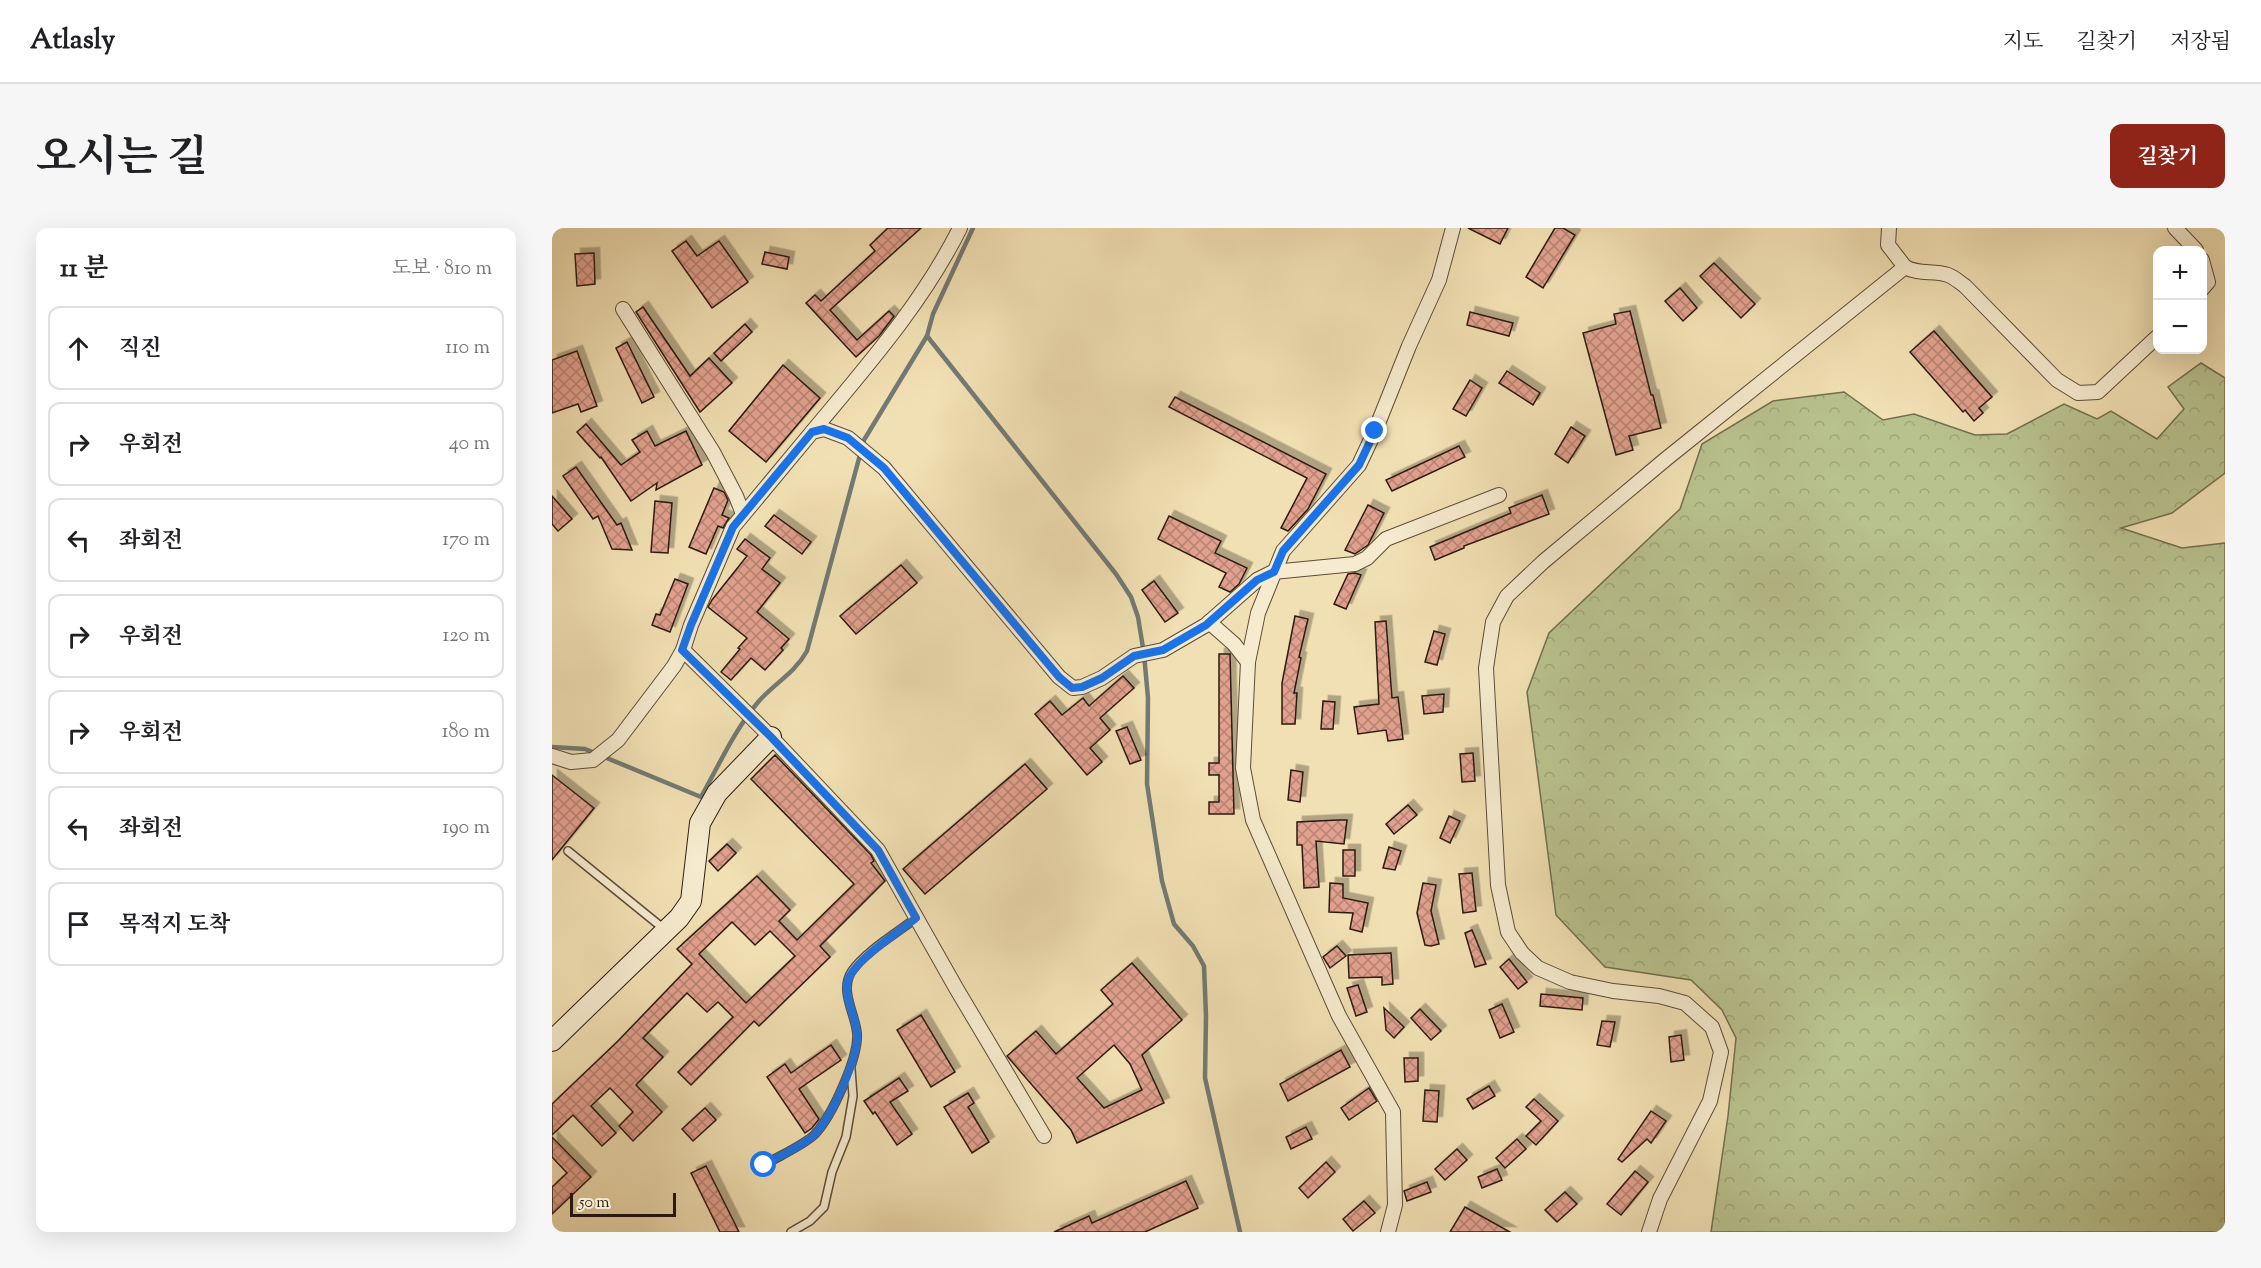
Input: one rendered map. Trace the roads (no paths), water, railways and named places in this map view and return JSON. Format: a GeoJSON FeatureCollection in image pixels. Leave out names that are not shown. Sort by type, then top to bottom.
{"type":"FeatureCollection","features":[{"type":"Feature","properties":{"kind":"street"},"geometry":{"type":"LineString","coordinates":[[552,756],[571,762],[593,760],[618,740],[674,666],[733,527],[894,334],[945,259],[960,228]]}},
{"type":"Feature","properties":{"kind":"street"},"geometry":{"type":"LineString","coordinates":[[1388,1232],[1395,1205],[1393,1112],[1339,1016],[1253,820],[1243,768],[1248,662],[1258,613],[1283,551],[1359,465],[1439,280],[1452,228]]}},
{"type":"Feature","properties":{"kind":"street"},"geometry":{"type":"LineString","coordinates":[[2175,228],[2192,246]]}},
{"type":"Feature","properties":{"kind":"street"},"geometry":{"type":"LineString","coordinates":[[1884,230],[1888,245],[1905,267],[1914,273],[1931,272],[1950,276],[1965,286],[2057,380],[2078,393],[2098,392],[2153,340]]}},
{"type":"Feature","properties":{"kind":"street"},"geometry":{"type":"LineString","coordinates":[[1649,1232],[1660,1199],[1710,1101],[1721,1052],[1712,1027],[1685,1003],[1659,996],[1613,991],[1562,979],[1538,968],[1522,953],[1508,932],[1498,885],[1486,668],[1493,622],[1507,596],[1543,562],[1666,459],[1905,267]]}},
{"type":"Feature","properties":{"kind":"street"},"geometry":{"type":"LineString","coordinates":[[623,309],[713,452],[743,514]]}},
{"type":"Feature","properties":{"kind":"street"},"geometry":{"type":"LineString","coordinates":[[812,432],[824,429],[848,438],[884,468],[1059,677],[1072,688],[1082,687],[1102,678],[1134,656],[1163,650],[1209,622],[1257,580],[1274,572],[1355,564],[1367,558],[1386,538],[1499,495]]}},
{"type":"Feature","properties":{"kind":"street"},"geometry":{"type":"LineString","coordinates":[[1209,622],[1234,644],[1248,662]]}},
{"type":"Feature","properties":{"kind":"street"},"geometry":{"type":"LineString","coordinates":[[682,650],[771,737],[878,850],[1044,1136]]}},
{"type":"Feature","properties":{"kind":"street"},"geometry":{"type":"LineString","coordinates":[[552,1041],[666,931],[691,901],[700,823],[717,793],[771,737]]}},
{"type":"Feature","properties":{"kind":"lane"},"geometry":{"type":"LineString","coordinates":[[568,851],[666,931]]}},
{"type":"Feature","properties":{"kind":"lane"},"geometry":{"type":"LineString","coordinates":[[764,1165],[815,1135],[841,1090],[851,1067],[858,1034],[847,984],[852,972],[867,956],[916,918]]}},
{"type":"Feature","properties":{"kind":"lane"},"geometry":{"type":"LineString","coordinates":[[791,1232],[810,1221],[824,1207],[832,1172],[846,1137],[853,1096],[851,1067]]}},
{"type":"Feature","properties":{"kind":"waterway"},"geometry":{"type":"LineString","coordinates":[[973,228],[933,314],[927,336],[1116,574],[1131,597],[1138,617],[1148,698],[1147,784],[1162,881],[1174,924],[1193,946],[1204,966],[1205,1078],[1240,1232]]}},
{"type":"Feature","properties":{"kind":"waterway"},"geometry":{"type":"LineString","coordinates":[[552,747],[585,749],[701,797],[750,712],[765,694],[791,672],[807,651],[864,440],[927,336]]}}]}
